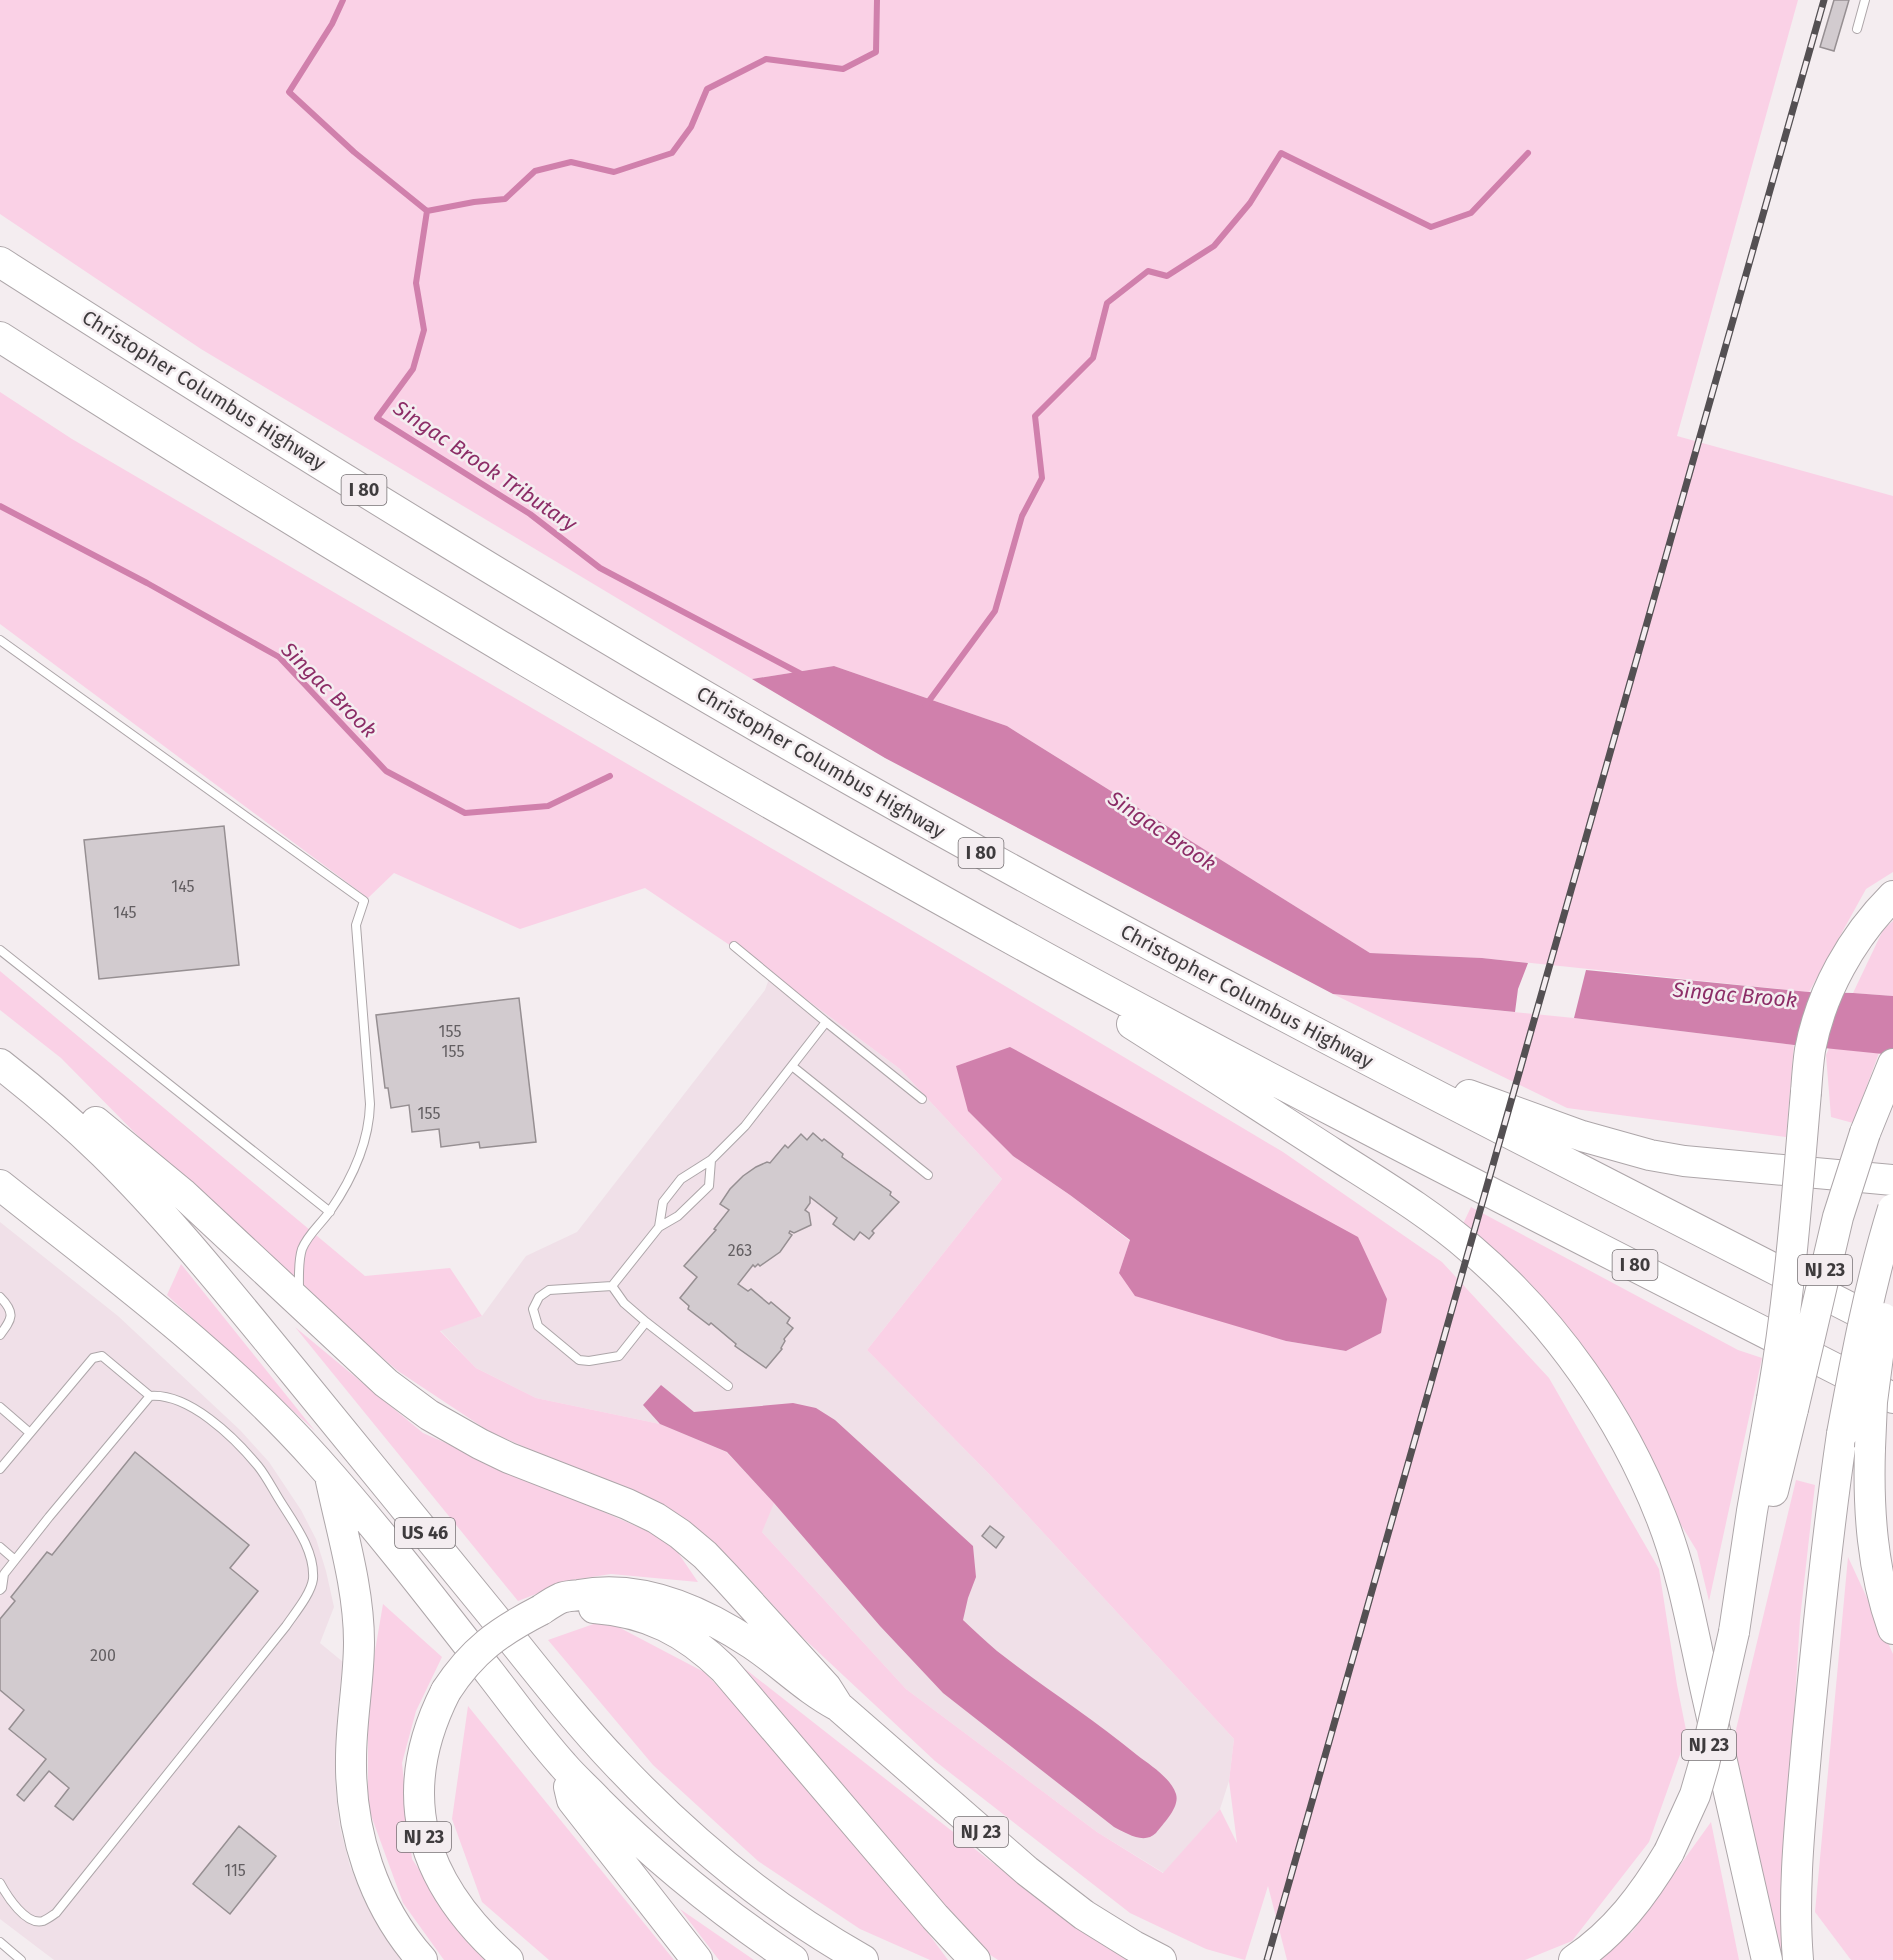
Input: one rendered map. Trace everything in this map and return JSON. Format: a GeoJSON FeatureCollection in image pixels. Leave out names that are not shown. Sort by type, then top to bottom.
{"type":"FeatureCollection","features":[{"type":"Feature","properties":{"kind":"highway","name":"Christopher Columbus Highway"},"geometry":{"type":"LineString","coordinates":[[0,262],[393,509],[605,638],[761,729],[1072,903],[1363,1058],[1893,1330]]}},
{"type":"Feature","properties":{"kind":"highway","name":"I 80"},"geometry":{"type":"LineString","coordinates":[[0,337],[256,499],[454,619],[936,897],[1108,991],[1346,1116],[1893,1398]]}},
{"type":"Feature","properties":{"kind":"highway"},"geometry":{"type":"LineString","coordinates":[[1783,1404],[1781,1350],[1810,1051],[1832,983],[1859,936],[1893,896]]}},
{"type":"Feature","properties":{"kind":"highway"},"geometry":{"type":"LineString","coordinates":[[936,897],[1364,1173],[1442,1226],[1472,1249],[1522,1298],[1567,1352],[1609,1412],[1628,1446],[1661,1517],[1690,1619],[1767,1960]]}},
{"type":"Feature","properties":{"kind":"highway"},"geometry":{"type":"LineString","coordinates":[[1363,1058],[1540,1119],[1582,1136],[1650,1155],[1684,1161],[1893,1180]]}},
{"type":"Feature","properties":{"kind":"highway","name":"NJ 23"},"geometry":{"type":"LineString","coordinates":[[1574,1960],[1609,1932],[1633,1906],[1669,1852],[1695,1795],[1734,1632],[1780,1466],[1783,1404],[1838,1216],[1865,1133],[1893,1064]]}},
{"type":"Feature","properties":{"kind":"highway"},"geometry":{"type":"LineString","coordinates":[[7,1069],[42,1078],[182,1193],[407,1399],[452,1429],[509,1458],[627,1504],[656,1518],[680,1534],[725,1575],[826,1688],[838,1706]]}},
{"type":"Feature","properties":{"kind":"highway","name":"US 46"},"geometry":{"type":"LineString","coordinates":[[7,1069],[105,1155],[167,1221],[549,1685],[616,1763],[651,1799],[728,1867],[796,1917],[863,1960]]}},
{"type":"Feature","properties":{"kind":"highway","name":"US 46"},"geometry":{"type":"LineString","coordinates":[[0,1185],[183,1332],[240,1381],[278,1418],[368,1518],[564,1767],[666,1865],[709,1901],[794,1960]]}},
{"type":"Feature","properties":{"kind":"highway"},"geometry":{"type":"LineString","coordinates":[[1798,1960],[1797,1897],[1802,1802],[1821,1600],[1842,1434],[1869,1294],[1893,1209]]}},
{"type":"Feature","properties":{"kind":"highway"},"geometry":{"type":"LineString","coordinates":[[1893,1255],[1878,1350],[1870,1448],[1870,1507],[1873,1544],[1879,1578],[1893,1629]]}},
{"type":"Feature","properties":{"kind":"highway"},"geometry":{"type":"LineString","coordinates":[[329,1473],[352,1583],[359,1641],[351,1757],[354,1814],[370,1876],[383,1904],[398,1930],[422,1960]]}},
{"type":"Feature","properties":{"kind":"highway","name":"NJ 23"},"geometry":{"type":"LineString","coordinates":[[508,1960],[486,1941],[472,1924],[447,1891],[434,1866],[424,1837],[419,1806],[424,1747],[433,1718],[446,1691],[470,1659],[486,1644],[520,1621],[561,1598],[589,1593],[615,1592],[640,1594],[665,1600],[693,1611],[744,1639],[784,1667],[817,1695],[838,1706],[1027,1871],[1084,1915],[1161,1960]]}},
{"type":"Feature","properties":{"kind":"highway"},"geometry":{"type":"LineString","coordinates":[[541,1610],[562,1611],[586,1608],[624,1612],[661,1623],[695,1643],[724,1669],[935,1917],[975,1960]]}},
{"type":"Feature","properties":{"kind":"highway"},"geometry":{"type":"LineString","coordinates":[[564,1767],[572,1800],[697,1960]]}},
{"type":"Feature","properties":{"kind":"lane"},"geometry":{"type":"LineString","coordinates":[[1857,29],[1865,0]]}},
{"type":"Feature","properties":{"kind":"lane"},"geometry":{"type":"LineString","coordinates":[[0,640],[364,901],[356,925],[370,1123],[366,1142],[358,1160],[330,1212],[310,1236],[302,1250],[298,1301]]}},
{"type":"Feature","properties":{"kind":"lane"},"geometry":{"type":"LineString","coordinates":[[734,946],[922,1099]]}},
{"type":"Feature","properties":{"kind":"lane"},"geometry":{"type":"LineString","coordinates":[[0,950],[330,1212]]}},
{"type":"Feature","properties":{"kind":"lane"},"geometry":{"type":"LineString","coordinates":[[660,1227],[663,1202],[681,1179],[711,1160],[746,1126],[826,1023]]}},
{"type":"Feature","properties":{"kind":"lane"},"geometry":{"type":"LineString","coordinates":[[792,1066],[928,1175]]}},
{"type":"Feature","properties":{"kind":"lane"},"geometry":{"type":"LineString","coordinates":[[646,1322],[619,1356],[589,1361],[579,1360],[538,1326],[533,1309],[539,1297],[545,1292],[612,1286],[660,1227],[678,1216],[709,1186],[711,1160]]}},
{"type":"Feature","properties":{"kind":"lane"},"geometry":{"type":"LineString","coordinates":[[612,1286],[624,1303],[646,1322],[728,1386]]}},
{"type":"Feature","properties":{"kind":"lane"},"geometry":{"type":"LineString","coordinates":[[0,1298],[10,1310],[10,1322],[0,1335]]}},
{"type":"Feature","properties":{"kind":"lane"},"geometry":{"type":"LineString","coordinates":[[0,1470],[90,1360],[98,1356],[106,1359],[150,1396]]}},
{"type":"Feature","properties":{"kind":"lane"},"geometry":{"type":"LineString","coordinates":[[0,1590],[4,1574],[15,1560],[150,1396],[158,1395],[172,1398],[200,1412],[230,1437],[258,1466],[294,1522],[312,1559],[313,1581],[286,1626],[56,1913],[43,1921],[33,1921],[20,1911],[0,1883]]}},
{"type":"Feature","properties":{"kind":"lane"},"geometry":{"type":"LineString","coordinates":[[0,1407],[30,1433]]}},
{"type":"Feature","properties":{"kind":"lane"},"geometry":{"type":"LineString","coordinates":[[0,1547],[15,1560]]}},
{"type":"Feature","properties":{"kind":"lane"},"geometry":{"type":"LineString","coordinates":[[0,1942],[21,1960]]}},
{"type":"Feature","properties":{"kind":"shaded area"},"geometry":{"type":"Polygon","coordinates":[[[0,0],[1798,0],[1677,436],[1893,496],[1893,872],[1866,889],[1809,992],[1482,958],[1370,953],[1007,726],[834,666],[752,679],[201,349],[0,214],[0,0]]]}},
{"type":"Feature","properties":{"kind":"shaded area"},"geometry":{"type":"Polygon","coordinates":[[[0,392],[72,439],[901,924],[1283,1152],[1442,1262],[1549,1378],[1659,1569],[1687,1735],[1649,1842],[1572,1941],[1525,1960],[1287,1960],[1268,1886],[1245,1960],[1206,1949],[1130,1913],[935,1761],[799,1634],[743,1572],[681,1519],[640,1497],[490,1432],[398,1371],[220,1219],[61,1058],[0,1010],[0,971],[365,1276],[450,1268],[482,1316],[440,1331],[476,1368],[536,1398],[660,1424],[726,1452],[774,1503],[762,1532],[906,1689],[1097,1832],[1163,1873],[1220,1809],[1237,1843],[1229,1781],[1234,1739],[991,1476],[867,1350],[1002,1179],[900,1069],[771,973],[645,888],[520,929],[394,873],[368,898],[0,624],[0,392]],[[968,1111],[1013,1156],[1070,1195],[1130,1241],[1119,1273],[1286,1341],[1346,1351],[1381,1333],[968,1111]]]}},
{"type":"Feature","properties":{"kind":"shaded area"},"geometry":{"type":"Polygon","coordinates":[[[1893,921],[1893,996],[1853,993],[1883,930],[1893,921]]]}},
{"type":"Feature","properties":{"kind":"shaded area"},"geometry":{"type":"Polygon","coordinates":[[[771,973],[900,1069],[1002,1179],[867,1350],[991,1476],[1234,1739],[1229,1781],[1220,1809],[1164,1873],[1097,1832],[906,1689],[660,1424],[536,1398],[476,1368],[440,1330],[482,1316],[526,1256],[577,1232],[765,990],[771,973]]]}},
{"type":"Feature","properties":{"kind":"shaded area"},"geometry":{"type":"Polygon","coordinates":[[[1333,994],[1574,1018],[1794,1045],[1786,1137],[1567,1108],[1333,994]]]}},
{"type":"Feature","properties":{"kind":"shaded area"},"geometry":{"type":"Polygon","coordinates":[[[1829,1048],[1879,1053],[1853,1123],[1831,1117],[1826,1055],[1829,1048]]]}},
{"type":"Feature","properties":{"kind":"shaded area"},"geometry":{"type":"Polygon","coordinates":[[[1471,1207],[1738,1350],[1762,1358],[1709,1601],[1697,1551],[1669,1505],[1462,1226],[1471,1207]]]}},
{"type":"Feature","properties":{"kind":"shaded area"},"geometry":{"type":"Polygon","coordinates":[[[0,1222],[118,1316],[240,1430],[269,1462],[301,1510],[316,1539],[334,1607],[320,1643],[343,1662],[335,1761],[340,1828],[350,1866],[363,1898],[376,1922],[403,1960],[54,1960],[0,1919],[0,1222]]]}},
{"type":"Feature","properties":{"kind":"shaded area"},"geometry":{"type":"Polygon","coordinates":[[[181,1264],[315,1431],[167,1295],[181,1264]]]}},
{"type":"Feature","properties":{"kind":"shaded area"},"geometry":{"type":"Polygon","coordinates":[[[295,1327],[423,1433],[670,1541],[698,1582],[611,1574],[572,1580],[518,1601],[295,1327]]]}},
{"type":"Feature","properties":{"kind":"shaded area"},"geometry":{"type":"Polygon","coordinates":[[[1796,1480],[1815,1485],[1800,1619],[1789,1798],[1790,1960],[1782,1960],[1733,1742],[1796,1480]]]}},
{"type":"Feature","properties":{"kind":"shaded area"},"geometry":{"type":"Polygon","coordinates":[[[1848,1557],[1893,1654],[1893,1960],[1851,1960],[1815,1912],[1848,1557]]]}},
{"type":"Feature","properties":{"kind":"shaded area"},"geometry":{"type":"Polygon","coordinates":[[[383,1604],[442,1657],[416,1711],[402,1763],[412,1859],[469,1944],[487,1960],[444,1960],[403,1903],[368,1807],[368,1692],[383,1604]]]}},
{"type":"Feature","properties":{"kind":"shaded area"},"geometry":{"type":"Polygon","coordinates":[[[605,1620],[704,1672],[798,1770],[911,1910],[948,1960],[930,1960],[860,1929],[758,1861],[653,1765],[548,1640],[605,1620]]]}},
{"type":"Feature","properties":{"kind":"shaded area"},"geometry":{"type":"Polygon","coordinates":[[[744,1668],[1059,1915],[1111,1950],[1132,1960],[998,1960],[986,1952],[744,1668]]]}},
{"type":"Feature","properties":{"kind":"shaded area"},"geometry":{"type":"Polygon","coordinates":[[[468,1706],[674,1960],[549,1960],[482,1902],[452,1819],[468,1706]]]}},
{"type":"Feature","properties":{"kind":"shaded area"},"geometry":{"type":"Polygon","coordinates":[[[1711,1822],[1739,1960],[1588,1960],[1632,1932],[1711,1822]]]}},
{"type":"Feature","properties":{"kind":"shaded area"},"geometry":{"type":"Polygon","coordinates":[[[680,1909],[754,1960],[719,1960],[680,1909]]]}},
{"type":"Feature","properties":{"kind":"water"},"geometry":{"type":"Polygon","coordinates":[[[834,666],[1007,726],[1370,953],[1482,958],[1528,963],[1518,989],[1515,1012],[1333,994],[885,758],[752,679],[834,666]]]}},
{"type":"Feature","properties":{"kind":"water"},"geometry":{"type":"Polygon","coordinates":[[[1586,970],[1809,992],[1893,996],[1893,1055],[1574,1018],[1586,970]]]}},
{"type":"Feature","properties":{"kind":"water"},"geometry":{"type":"Polygon","coordinates":[[[1010,1047],[1358,1237],[1387,1299],[1381,1333],[1346,1351],[1286,1341],[1135,1296],[1119,1273],[1130,1240],[1013,1156],[968,1111],[956,1066],[1010,1047]]]}},
{"type":"Feature","properties":{"kind":"water"},"geometry":{"type":"Polygon","coordinates":[[[661,1385],[694,1412],[793,1403],[816,1408],[835,1420],[973,1546],[976,1577],[963,1620],[997,1651],[1120,1741],[1160,1772],[1170,1783],[1176,1794],[1176,1804],[1156,1833],[1141,1838],[1114,1827],[943,1693],[880,1626],[727,1452],[660,1424],[643,1405],[661,1385]]]}},
{"type":"Feature","properties":{"kind":"building"},"geometry":{"type":"Polygon","coordinates":[[[1834,0],[1849,0],[1834,51],[1820,47],[1834,0]]]}},
{"type":"Feature","properties":{"kind":"building"},"geometry":{"type":"Polygon","coordinates":[[[224,826],[239,965],[99,979],[84,840],[224,826]]]}},
{"type":"Feature","properties":{"kind":"building"},"geometry":{"type":"Polygon","coordinates":[[[519,998],[536,1142],[480,1148],[479,1142],[441,1147],[439,1129],[412,1132],[409,1105],[391,1108],[388,1088],[385,1088],[376,1015],[519,998]]]}},
{"type":"Feature","properties":{"kind":"building"},"geometry":{"type":"Polygon","coordinates":[[[813,1133],[822,1141],[824,1139],[843,1154],[842,1157],[891,1192],[890,1195],[899,1202],[872,1231],[874,1233],[869,1239],[860,1232],[854,1240],[833,1224],[837,1218],[810,1197],[810,1203],[805,1210],[809,1213],[811,1225],[794,1233],[790,1231],[792,1235],[780,1252],[760,1266],[753,1265],[738,1284],[748,1291],[751,1289],[769,1304],[771,1302],[790,1318],[787,1323],[793,1328],[784,1339],[782,1349],[766,1368],[735,1346],[736,1344],[711,1323],[709,1325],[688,1309],[689,1306],[680,1298],[697,1277],[684,1266],[716,1230],[714,1229],[729,1210],[720,1204],[730,1189],[756,1167],[770,1163],[785,1145],[788,1148],[801,1134],[807,1140],[813,1133]]]}},
{"type":"Feature","properties":{"kind":"building"},"geometry":{"type":"Polygon","coordinates":[[[135,1452],[249,1545],[230,1568],[258,1591],[73,1820],[55,1806],[69,1788],[49,1771],[24,1801],[17,1795],[46,1759],[9,1729],[24,1710],[0,1690],[0,1619],[15,1601],[11,1597],[47,1552],[52,1555],[135,1452]]]}},
{"type":"Feature","properties":{"kind":"building"},"geometry":{"type":"Polygon","coordinates":[[[990,1526],[1004,1537],[996,1548],[982,1536],[990,1526]]]}},
{"type":"Feature","properties":{"kind":"building"},"geometry":{"type":"Polygon","coordinates":[[[239,1826],[276,1856],[230,1914],[193,1884],[239,1826]]]}},
{"type":"Feature","properties":{"kind":"waterway"},"geometry":{"type":"LineString","coordinates":[[343,0],[332,24],[289,92],[354,152],[427,211]]}},
{"type":"Feature","properties":{"kind":"waterway","name":"Singac Brook Tributary"},"geometry":{"type":"LineString","coordinates":[[803,675],[600,568],[530,514],[377,418],[413,369],[424,330],[416,283],[427,211],[505,199],[535,171],[571,162],[614,172],[672,153],[691,127],[707,89],[766,59],[843,69],[876,52],[877,0]]}},
{"type":"Feature","properties":{"kind":"waterway"},"geometry":{"type":"LineString","coordinates":[[926,705],[995,611],[1022,516],[1042,478],[1035,416],[1093,358],[1107,303],[1148,271],[1167,276],[1214,246],[1250,203],[1281,153],[1431,227],[1471,213],[1528,153]]}},
{"type":"Feature","properties":{"kind":"waterway","name":"Singac Brook"},"geometry":{"type":"LineString","coordinates":[[0,506],[147,583],[279,657],[386,771],[465,813],[548,806],[610,776]]}},
{"type":"Feature","properties":{"kind":"railway"},"geometry":{"type":"LineString","coordinates":[[1267,1960],[1824,0]]}}]}
